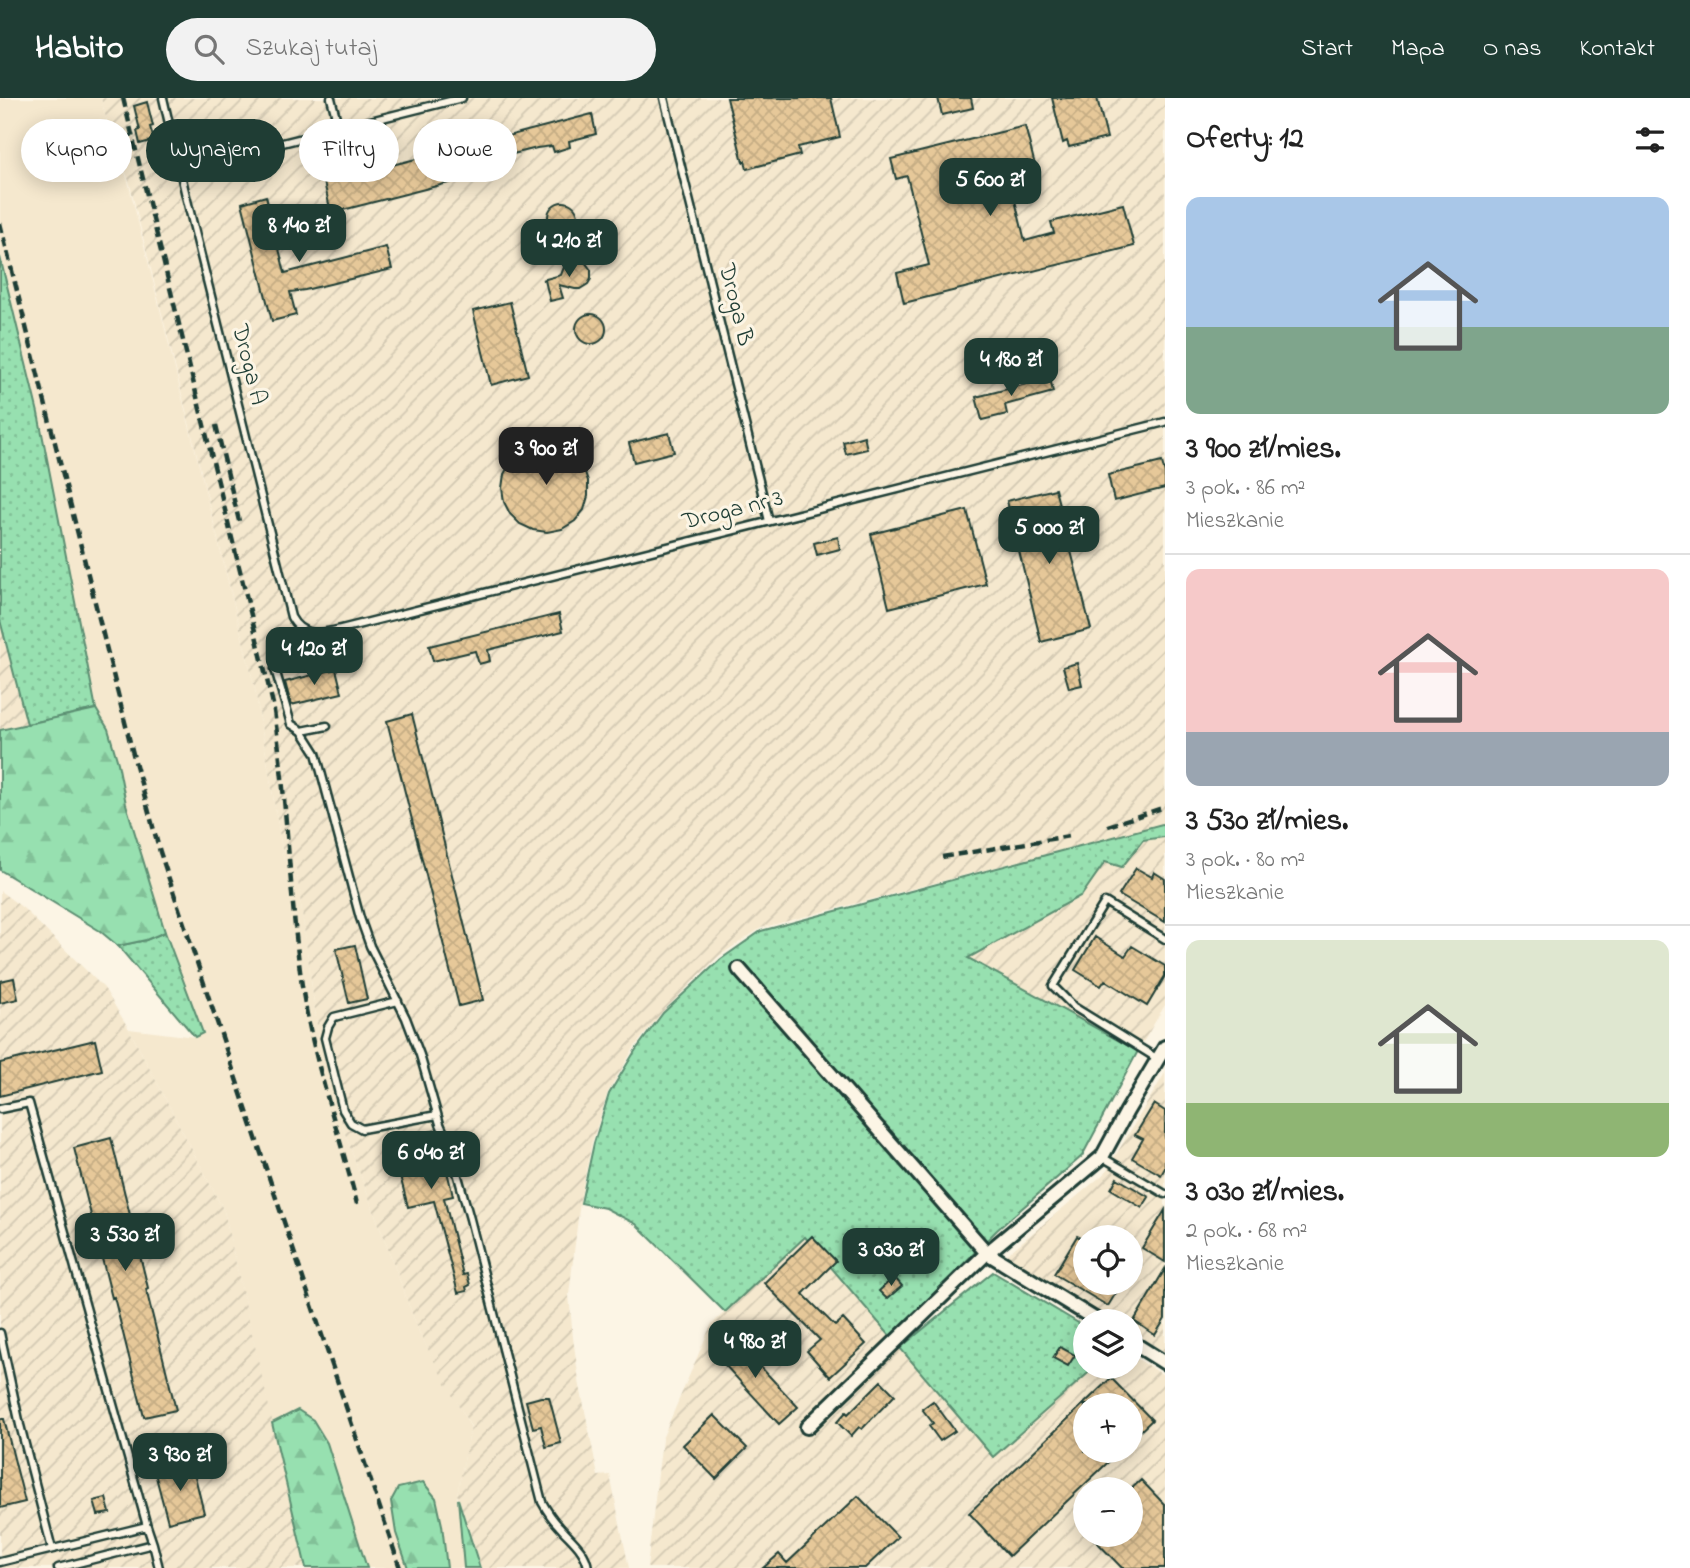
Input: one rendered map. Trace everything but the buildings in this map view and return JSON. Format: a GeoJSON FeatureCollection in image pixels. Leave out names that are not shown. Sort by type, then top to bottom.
{"type":"FeatureCollection","features":[{"type":"Feature","properties":{"kind":"street"},"geometry":{"type":"LineString","coordinates":[[739,969],[987,1253],[1078,1309]]}},
{"type":"Feature","properties":{"kind":"street"},"geometry":{"type":"LineString","coordinates":[[807,1427],[987,1253],[1102,1157],[1165,1047]]}},
{"type":"Feature","properties":{"kind":"street"},"geometry":{"type":"LineString","coordinates":[[1143,1349],[1165,1363]]}},
{"type":"Feature","properties":{"kind":"lane","name":"Droga A"},"geometry":{"type":"LineString","coordinates":[[163,98],[168,119]]}},
{"type":"Feature","properties":{"kind":"lane"},"geometry":{"type":"LineString","coordinates":[[331,98],[336,119]]}},
{"type":"Feature","properties":{"kind":"lane"},"geometry":{"type":"LineString","coordinates":[[379,119],[462,98]]}},
{"type":"Feature","properties":{"kind":"lane","name":"Droga B"},"geometry":{"type":"LineString","coordinates":[[664,98],[769,522]]}},
{"type":"Feature","properties":{"kind":"lane","name":"Droga A"},"geometry":{"type":"LineString","coordinates":[[182,182],[291,617],[300,629],[309,633]]}},
{"type":"Feature","properties":{"kind":"lane","name":"Droga nr 3"},"geometry":{"type":"LineString","coordinates":[[309,633],[320,634],[1165,422]]}},
{"type":"Feature","properties":{"kind":"lane"},"geometry":{"type":"LineString","coordinates":[[309,633],[287,642],[278,654],[275,669],[291,724],[302,731],[316,753],[360,918],[370,946],[406,1018],[449,1144],[542,1502],[556,1524],[582,1551],[588,1568]]}},
{"type":"Feature","properties":{"kind":"lane"},"geometry":{"type":"LineString","coordinates":[[302,731],[327,726]]}},
{"type":"Feature","properties":{"kind":"lane"},"geometry":{"type":"LineString","coordinates":[[1157,1059],[1074,1007],[1053,986],[1105,902],[1165,939]]}},
{"type":"Feature","properties":{"kind":"lane"},"geometry":{"type":"LineString","coordinates":[[398,1001],[334,1017],[328,1027],[326,1038],[343,1110],[351,1124],[362,1129],[437,1115]]}},
{"type":"Feature","properties":{"kind":"lane"},"geometry":{"type":"LineString","coordinates":[[0,1110],[29,1102],[159,1568]]}},
{"type":"Feature","properties":{"kind":"lane"},"geometry":{"type":"LineString","coordinates":[[1102,1157],[1165,1194]]}},
{"type":"Feature","properties":{"kind":"lane"},"geometry":{"type":"LineString","coordinates":[[0,1333],[52,1549]]}},
{"type":"Feature","properties":{"kind":"lane"},"geometry":{"type":"LineString","coordinates":[[0,1562],[148,1526]]}},
{"type":"Feature","properties":{"kind":"lane"},"geometry":{"type":"LineString","coordinates":[[58,1568],[153,1544]]}},
{"type":"Feature","properties":{"kind":"shaded area"},"geometry":{"type":"Polygon","coordinates":[[[0,98],[101,98],[106,119],[21,119],[21,182],[128,182],[255,689],[284,861],[295,859],[318,1033],[344,1131],[419,1332],[471,1428],[457,1494],[464,1568],[367,1568],[327,1443],[313,1420],[298,1410],[272,1423],[224,1211],[129,1029],[195,1037],[203,1033],[165,932],[126,803],[108,729],[96,709],[38,413],[0,257],[0,98]]]}},
{"type":"Feature","properties":{"kind":"shaded area"},"geometry":{"type":"Polygon","coordinates":[[[101,98],[1165,98],[1165,826],[1162,824],[761,928],[719,956],[662,1012],[634,1048],[608,1092],[592,1142],[580,1201],[569,1295],[579,1381],[598,1476],[610,1475],[629,1568],[481,1568],[457,1494],[471,1427],[419,1332],[344,1131],[318,1033],[295,860],[284,861],[255,689],[129,182],[132,182],[132,119],[106,119],[101,98]]]}},
{"type":"Feature","properties":{"kind":"shaded area"},"geometry":{"type":"Polygon","coordinates":[[[0,620],[27,724],[0,730],[0,620]]]}},
{"type":"Feature","properties":{"kind":"shaded area"},"geometry":{"type":"Polygon","coordinates":[[[1165,837],[1165,1005],[1138,1051],[967,958],[1082,895],[1105,861],[1122,867],[1143,840],[1165,837]]]}},
{"type":"Feature","properties":{"kind":"shaded area"},"geometry":{"type":"Polygon","coordinates":[[[0,891],[23,908],[104,988],[129,1029],[224,1211],[306,1568],[0,1568],[0,891]]]}},
{"type":"Feature","properties":{"kind":"shaded area"},"geometry":{"type":"Polygon","coordinates":[[[1165,1073],[1165,1352],[1143,1339],[1143,1309],[1093,1309],[1005,1256],[1105,1173],[1165,1073]]]}},
{"type":"Feature","properties":{"kind":"shaded area"},"geometry":{"type":"Polygon","coordinates":[[[805,1237],[993,1457],[1081,1379],[1143,1379],[1143,1362],[1165,1376],[1165,1568],[647,1568],[662,1439],[711,1325],[805,1237]]]}},
{"type":"Feature","properties":{"kind":"green space"},"geometry":{"type":"Polygon","coordinates":[[[0,257],[38,413],[96,709],[27,724],[0,620],[0,257]]]}},
{"type":"Feature","properties":{"kind":"green space"},"geometry":{"type":"Polygon","coordinates":[[[96,709],[108,729],[126,804],[165,932],[146,940],[118,946],[100,931],[0,870],[0,730],[96,709]]]}},
{"type":"Feature","properties":{"kind":"green space"},"geometry":{"type":"Polygon","coordinates":[[[1162,824],[1165,826],[1165,837],[1143,840],[1122,867],[1105,862],[1082,895],[968,958],[1138,1051],[1082,1156],[997,1230],[891,1337],[805,1237],[725,1312],[636,1224],[605,1208],[581,1203],[594,1143],[609,1094],[635,1051],[663,1013],[721,959],[761,931],[1162,824]]]}},
{"type":"Feature","properties":{"kind":"green space"},"geometry":{"type":"Polygon","coordinates":[[[165,932],[203,1033],[195,1037],[118,946],[146,940],[165,932]]]}},
{"type":"Feature","properties":{"kind":"green space"},"geometry":{"type":"Polygon","coordinates":[[[993,1272],[1073,1320],[1073,1379],[1081,1379],[993,1457],[900,1348],[993,1272]]]}},
{"type":"Feature","properties":{"kind":"green space"},"geometry":{"type":"Polygon","coordinates":[[[298,1410],[313,1420],[327,1443],[367,1568],[306,1568],[272,1423],[298,1410]]]}},
{"type":"Feature","properties":{"kind":"green space"},"geometry":{"type":"Polygon","coordinates":[[[423,1482],[436,1498],[447,1568],[408,1568],[396,1533],[391,1501],[398,1488],[423,1482]]]}},
{"type":"Feature","properties":{"kind":"green space"},"geometry":{"type":"Polygon","coordinates":[[[458,1499],[480,1568],[464,1568],[458,1499]]]}},
{"type":"Feature","properties":{"kind":"railway"},"geometry":{"type":"LineString","coordinates":[[123,98],[273,704],[302,986],[319,1069],[357,1204]]}},
{"type":"Feature","properties":{"kind":"railway"},"geometry":{"type":"LineString","coordinates":[[0,223],[160,852],[400,1568]]}},
{"type":"Feature","properties":{"kind":"railway"},"geometry":{"type":"LineString","coordinates":[[216,425],[239,521]]}},
{"type":"Feature","properties":{"kind":"railway"},"geometry":{"type":"LineString","coordinates":[[1108,826],[1165,807]]}},
{"type":"Feature","properties":{"kind":"railway"},"geometry":{"type":"LineString","coordinates":[[942,857],[1069,836]]}}]}
